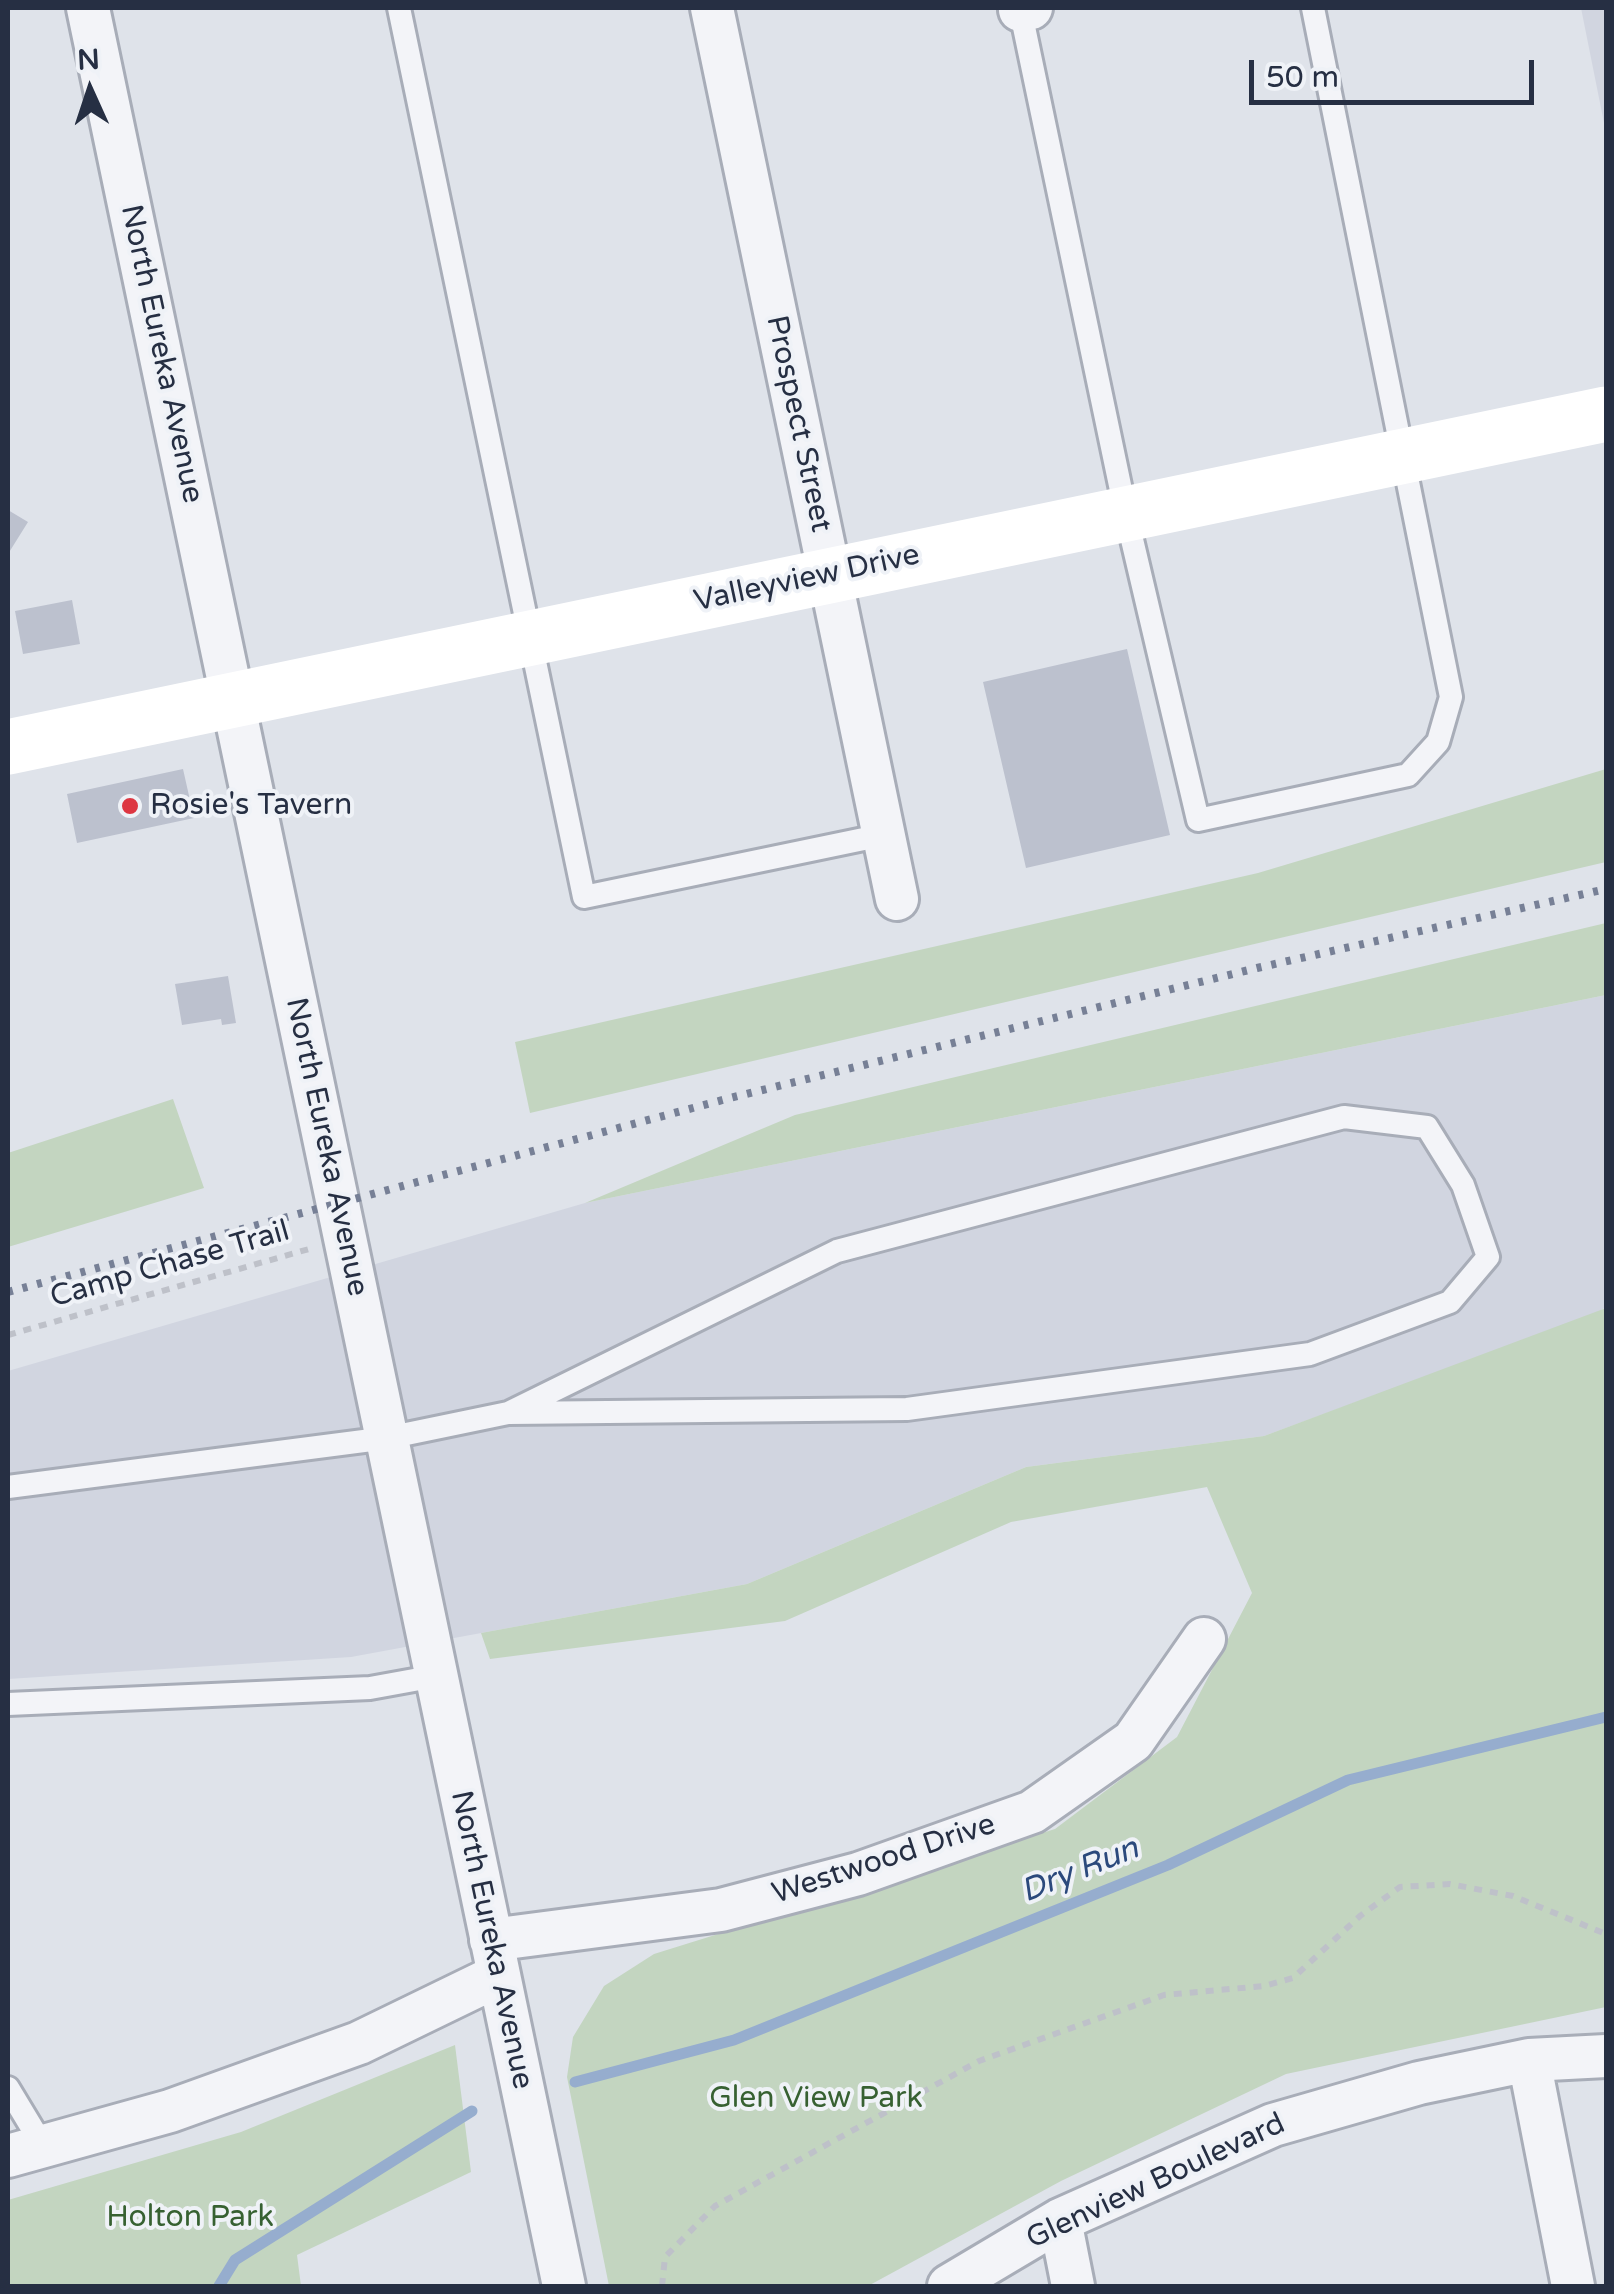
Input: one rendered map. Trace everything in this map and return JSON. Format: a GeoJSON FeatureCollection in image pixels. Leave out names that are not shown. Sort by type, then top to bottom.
{"type":"FeatureCollection","features":[{"type":"Feature","properties":{"kind":"street","name":"North Eureka Avenue"},"geometry":{"type":"LineString","coordinates":[[88,8],[564,2286]]}},
{"type":"Feature","properties":{"kind":"street","name":"Prospect Street"},"geometry":{"type":"LineString","coordinates":[[712,8],[897,900]]}},
{"type":"Feature","properties":{"kind":"street","name":"Valleyview Drive"},"geometry":{"type":"LineString","coordinates":[[8,747],[1606,414]]}},
{"type":"Feature","properties":{"kind":"street","name":"Westwood Drive"},"geometry":{"type":"LineString","coordinates":[[25,2151],[170,2111],[359,2043],[494,1958],[721,1910],[858,1874],[1032,1812],[1134,1741],[1204,1640]]}},
{"type":"Feature","properties":{"kind":"street","name":"Glenview Boulevard"},"geometry":{"type":"LineString","coordinates":[[948,2286],[1060,2220],[1273,2124],[1419,2082],[1529,2060],[1606,2056]]}},
{"type":"Feature","properties":{"kind":"street"},"geometry":{"type":"LineString","coordinates":[[1529,2060],[1574,2286]]}},
{"type":"Feature","properties":{"kind":"street"},"geometry":{"type":"LineString","coordinates":[[1060,2220],[1073,2286]]}},
{"type":"Feature","properties":{"kind":"lane"},"geometry":{"type":"LineString","coordinates":[[399,8],[584,897],[883,834]]}},
{"type":"Feature","properties":{"kind":"lane"},"geometry":{"type":"LineString","coordinates":[[1024,8],[1126,514],[1198,820],[1408,774],[1438,742],[1451,696],[1313,8]]}},
{"type":"Feature","properties":{"kind":"lane"},"geometry":{"type":"LineString","coordinates":[[8,1487],[387,1438],[508,1413],[907,1409],[1310,1354],[1450,1302],[1488,1257],[1463,1186],[1427,1128],[1344,1116],[837,1251],[508,1413]]}},
{"type":"Feature","properties":{"kind":"lane"},"geometry":{"type":"LineString","coordinates":[[8,1704],[370,1688],[436,1676]]}},
{"type":"Feature","properties":{"kind":"lane"},"geometry":{"type":"LineString","coordinates":[[8,2088],[25,2151]]}},
{"type":"Feature","properties":{"kind":"path","name":"Camp Chase Trail"},"geometry":{"type":"LineString","coordinates":[[8,1335],[346,1239]]}},
{"type":"Feature","properties":{"kind":"path"},"geometry":{"type":"LineString","coordinates":[[662,2286],[665,2257],[714,2206],[979,2061],[1164,1995],[1264,1986],[1293,1978],[1360,1916],[1400,1887],[1450,1884],[1513,1896],[1606,1934]]}},
{"type":"Feature","properties":{"kind":"shaded area"},"geometry":{"type":"Polygon","coordinates":[[[1581,8],[1606,8],[1606,133],[1581,8]]]}},
{"type":"Feature","properties":{"kind":"shaded area"},"geometry":{"type":"Polygon","coordinates":[[[1606,995],[1606,1307],[1594,1315],[1264,1436],[1026,1467],[747,1584],[351,1657],[8,1679],[8,1371],[585,1203],[1606,995]]]}},
{"type":"Feature","properties":{"kind":"green space"},"geometry":{"type":"Polygon","coordinates":[[[1606,769],[1606,862],[530,1113],[515,1042],[1258,873],[1606,769]]]}},
{"type":"Feature","properties":{"kind":"green space"},"geometry":{"type":"Polygon","coordinates":[[[1606,923],[1606,995],[585,1203],[795,1115],[1606,923]]]}},
{"type":"Feature","properties":{"kind":"green space"},"geometry":{"type":"Polygon","coordinates":[[[173,1099],[204,1188],[8,1247],[8,1153],[173,1099]]]}},
{"type":"Feature","properties":{"kind":"green space","name":"Glen View Park"},"geometry":{"type":"Polygon","coordinates":[[[1606,1308],[1606,2007],[1286,2074],[1061,2181],[868,2286],[609,2286],[567,2077],[573,2037],[604,1986],[654,1954],[1055,1829],[1177,1737],[1252,1593],[1207,1487],[1011,1522],[785,1621],[490,1659],[481,1633],[747,1584],[1026,1467],[1264,1436],[1606,1308]]]}},
{"type":"Feature","properties":{"kind":"green space","name":"Holton Park"},"geometry":{"type":"Polygon","coordinates":[[[455,2045],[471,2172],[297,2255],[301,2286],[8,2286],[8,2200],[241,2132],[455,2045]]]}},
{"type":"Feature","properties":{"kind":"building"},"geometry":{"type":"Polygon","coordinates":[[[8,510],[28,522],[8,554],[8,510]]]}},
{"type":"Feature","properties":{"kind":"building"},"geometry":{"type":"Polygon","coordinates":[[[72,600],[80,644],[23,654],[15,611],[72,600]]]}},
{"type":"Feature","properties":{"kind":"building"},"geometry":{"type":"Polygon","coordinates":[[[1127,649],[1170,835],[1026,868],[983,682],[1127,649]]]}},
{"type":"Feature","properties":{"kind":"building","name":"Rosie's Tavern"},"geometry":{"type":"Polygon","coordinates":[[[183,769],[194,818],[77,843],[67,794],[183,769]]]}},
{"type":"Feature","properties":{"kind":"building"},"geometry":{"type":"Polygon","coordinates":[[[228,976],[236,1023],[222,1025],[221,1019],[182,1025],[175,984],[228,976]]]}},
{"type":"Feature","properties":{"kind":"waterway","name":"Dry Run"},"geometry":{"type":"LineString","coordinates":[[575,2082],[734,2040],[1168,1865],[1348,1780],[1606,1717]]}},
{"type":"Feature","properties":{"kind":"waterway","name":"Dry Run"},"geometry":{"type":"LineString","coordinates":[[219,2286],[235,2260],[472,2111]]}},
{"type":"Feature","properties":{"kind":"railway"},"geometry":{"type":"LineString","coordinates":[[8,1292],[730,1098],[1257,968],[1606,889]]}},
{"type":"Feature","properties":{"kind":"place","name":"Rosie's Tavern"},"geometry":{"type":"Point","coordinates":[130,806]}}]}
